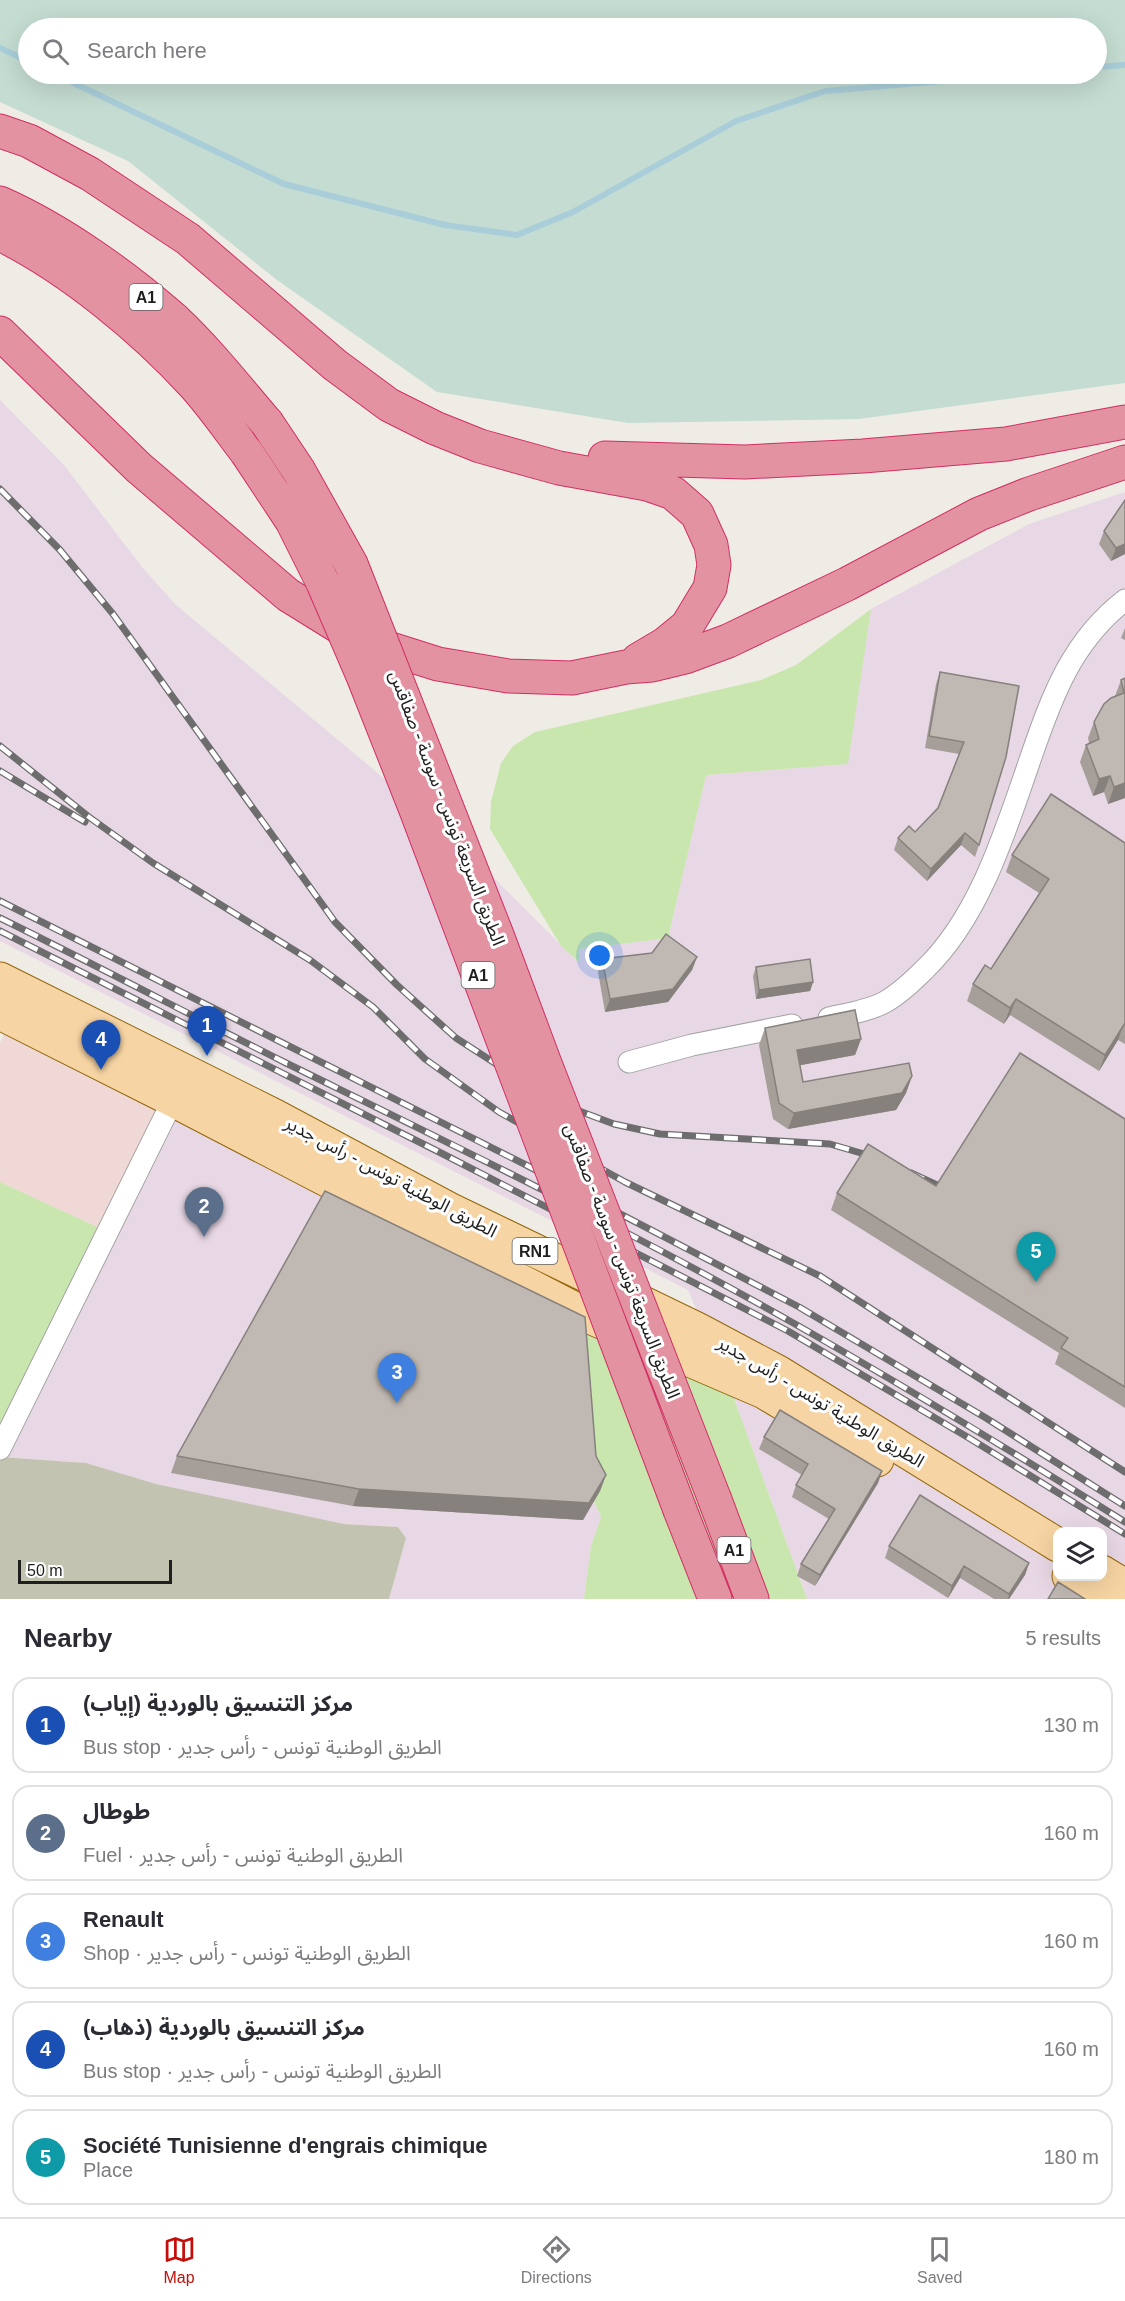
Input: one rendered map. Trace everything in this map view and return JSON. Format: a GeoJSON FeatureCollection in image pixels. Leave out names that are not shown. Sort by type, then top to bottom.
{"type":"FeatureCollection","features":[{"type":"Feature","properties":{"kind":"highway"},"geometry":{"type":"LineString","coordinates":[[0,131],[29,141],[90,174],[188,238],[335,365],[389,405],[435,428],[480,446],[559,468],[647,484],[673,494],[697,514],[713,555],[714,565],[710,588],[687,626],[665,644],[626,668]]}},
{"type":"Feature","properties":{"kind":"highway","name":"الطريق السريعة تونس - سوسة - صفاقس"},"geometry":{"type":"LineString","coordinates":[[0,203],[77,247],[120,276],[175,321],[267,423],[300,471],[351,564],[498,935],[544,1061],[752,1599]]}},
{"type":"Feature","properties":{"kind":"highway","name":"الطريق السريعة تونس - سوسة - صفاقس"},"geometry":{"type":"LineString","coordinates":[[0,234],[60,269],[150,340],[195,386],[247,453],[292,521],[363,676],[416,810],[715,1599]]}},
{"type":"Feature","properties":{"kind":"highway"},"geometry":{"type":"LineString","coordinates":[[0,333],[139,468],[288,595],[359,639],[438,664],[508,676],[572,678],[686,657],[728,641],[847,584],[979,514],[1029,494],[1125,462]]}},
{"type":"Feature","properties":{"kind":"highway"},"geometry":{"type":"LineString","coordinates":[[480,446],[610,459],[744,462],[863,456],[1006,444],[1125,422]]}},
{"type":"Feature","properties":{"kind":"main road","name":"الطريق الوطنية تونس - رأس جدير"},"geometry":{"type":"LineString","coordinates":[[0,979],[275,1116],[449,1209],[697,1329],[778,1372],[1053,1542]]}},
{"type":"Feature","properties":{"kind":"main road","name":"الطريق الوطنية تونس - رأس جدير"},"geometry":{"type":"LineString","coordinates":[[0,1013],[173,1100],[592,1318],[764,1392],[1053,1565]]}},
{"type":"Feature","properties":{"kind":"main road"},"geometry":{"type":"LineString","coordinates":[[1107,1575],[1125,1586]]}},
{"type":"Feature","properties":{"kind":"main road"},"geometry":{"type":"LineString","coordinates":[[1076,1581],[1100,1599]]}},
{"type":"Feature","properties":{"kind":"street"},"geometry":{"type":"LineString","coordinates":[[629,1062],[692,1045],[847,1014],[885,1002],[915,979],[940,954],[959,930],[989,869],[1048,709],[1071,660],[1105,615],[1125,600]]}},
{"type":"Feature","properties":{"kind":"street"},"geometry":{"type":"LineString","coordinates":[[0,1449],[173,1100]]}},
{"type":"Feature","properties":{"kind":"shaded area"},"geometry":{"type":"Polygon","coordinates":[[[0,0],[1125,0],[1125,383],[859,419],[628,423],[437,392],[277,280],[128,161],[0,102],[0,0]]]}},
{"type":"Feature","properties":{"kind":"shaded area"},"geometry":{"type":"Polygon","coordinates":[[[0,400],[64,465],[142,567],[176,605],[446,830],[578,962],[580,949],[668,938],[706,775],[847,764],[871,609],[1029,524],[1125,492],[1125,1599],[807,1599],[732,1393],[688,1290],[0,941],[0,400]]]}},
{"type":"Feature","properties":{"kind":"shaded area"},"geometry":{"type":"Polygon","coordinates":[[[8,1025],[166,1107],[108,1232],[0,1182],[0,1043],[8,1025]]]}},
{"type":"Feature","properties":{"kind":"shaded area"},"geometry":{"type":"Polygon","coordinates":[[[166,1107],[571,1315],[589,1491],[601,1517],[591,1546],[584,1599],[389,1599],[406,1538],[398,1527],[344,1524],[155,1484],[86,1463],[0,1457],[166,1107]]]}},
{"type":"Feature","properties":{"kind":"shaded area"},"geometry":{"type":"Polygon","coordinates":[[[0,1457],[86,1463],[156,1484],[344,1524],[398,1527],[406,1538],[389,1599],[0,1599],[0,1457]]]}},
{"type":"Feature","properties":{"kind":"green space"},"geometry":{"type":"Polygon","coordinates":[[[871,609],[848,764],[706,775],[668,938],[580,949],[579,962],[561,946],[490,829],[491,802],[501,763],[513,746],[535,732],[761,680],[796,665],[871,609]]]}},
{"type":"Feature","properties":{"kind":"green space"},"geometry":{"type":"Polygon","coordinates":[[[0,1182],[108,1232],[0,1439],[0,1182]]]}},
{"type":"Feature","properties":{"kind":"green space"},"geometry":{"type":"Polygon","coordinates":[[[571,1315],[732,1393],[807,1599],[584,1599],[591,1546],[601,1517],[589,1491],[571,1315]]]}},
{"type":"Feature","properties":{"kind":"building"},"geometry":{"type":"Polygon","coordinates":[[[1125,500],[1125,544],[1116,548],[1104,531],[1125,500]]]}},
{"type":"Feature","properties":{"kind":"building"},"geometry":{"type":"Polygon","coordinates":[[[940,672],[1019,686],[1006,757],[979,845],[965,833],[931,869],[898,838],[909,826],[915,832],[938,808],[964,742],[929,736],[940,672]]]}},
{"type":"Feature","properties":{"kind":"building"},"geometry":{"type":"Polygon","coordinates":[[[1125,678],[1125,783],[1114,787],[1110,776],[1099,779],[1086,745],[1099,739],[1094,722],[1104,704],[1111,698],[1124,693],[1121,680],[1125,678]]]}},
{"type":"Feature","properties":{"kind":"building"},"geometry":{"type":"Polygon","coordinates":[[[1051,794],[1125,843],[1125,1023],[1105,1055],[1016,999],[1010,1008],[973,984],[985,965],[991,969],[1049,879],[1012,855],[1051,794]]]}},
{"type":"Feature","properties":{"kind":"building"},"geometry":{"type":"Polygon","coordinates":[[[666,934],[697,957],[673,989],[610,999],[602,959],[652,953],[666,934]]]}},
{"type":"Feature","properties":{"kind":"building"},"geometry":{"type":"Polygon","coordinates":[[[810,959],[813,982],[759,990],[756,967],[810,959]]]}},
{"type":"Feature","properties":{"kind":"building"},"geometry":{"type":"Polygon","coordinates":[[[855,1010],[861,1039],[797,1050],[803,1082],[909,1063],[912,1076],[902,1093],[794,1113],[779,1103],[765,1028],[855,1010]]]}},
{"type":"Feature","properties":{"kind":"building"},"geometry":{"type":"Polygon","coordinates":[[[1020,1053],[1125,1119],[1125,1387],[1061,1348],[1068,1338],[837,1193],[868,1144],[936,1186],[1020,1053]]]}},
{"type":"Feature","properties":{"kind":"building"},"geometry":{"type":"Polygon","coordinates":[[[325,1191],[585,1317],[596,1456],[606,1475],[589,1503],[359,1489],[177,1456],[325,1191]]]}},
{"type":"Feature","properties":{"kind":"building"},"geometry":{"type":"Polygon","coordinates":[[[780,1410],[882,1471],[820,1575],[801,1564],[835,1509],[796,1485],[808,1464],[764,1437],[780,1410]]]}},
{"type":"Feature","properties":{"kind":"building"},"geometry":{"type":"Polygon","coordinates":[[[920,1495],[1029,1563],[1009,1594],[964,1566],[952,1586],[889,1546],[920,1495]]]}},
{"type":"Feature","properties":{"kind":"building"},"geometry":{"type":"Polygon","coordinates":[[[1058,1582],[1085,1599],[1048,1599],[1058,1582]]]}},
{"type":"Feature","properties":{"kind":"waterway"},"geometry":{"type":"LineString","coordinates":[[0,48],[18,56]]}},
{"type":"Feature","properties":{"kind":"waterway"},"geometry":{"type":"LineString","coordinates":[[1107,66],[1125,65]]}},
{"type":"Feature","properties":{"kind":"waterway"},"geometry":{"type":"LineString","coordinates":[[76,84],[284,184],[445,225],[517,235],[573,212],[736,121],[825,91],[909,84]]}},
{"type":"Feature","properties":{"kind":"railway"},"geometry":{"type":"LineString","coordinates":[[0,489],[60,550],[113,614],[335,922],[397,985],[456,1038],[555,1102],[614,1124],[660,1134],[830,1144],[878,1158]]}},
{"type":"Feature","properties":{"kind":"railway"},"geometry":{"type":"LineString","coordinates":[[0,746],[89,817],[153,863],[310,960],[373,1007],[425,1059],[499,1112],[625,1182],[820,1276],[1125,1472]]}},
{"type":"Feature","properties":{"kind":"railway"},"geometry":{"type":"LineString","coordinates":[[0,771],[85,822]]}},
{"type":"Feature","properties":{"kind":"railway"},"geometry":{"type":"LineString","coordinates":[[0,901],[532,1168],[799,1307],[986,1418],[1125,1506]]}},
{"type":"Feature","properties":{"kind":"railway"},"geometry":{"type":"LineString","coordinates":[[0,918],[669,1255],[878,1372],[1125,1522]]}},
{"type":"Feature","properties":{"kind":"railway"},"geometry":{"type":"LineString","coordinates":[[0,931],[788,1331],[1125,1534]]}},
{"type":"Feature","properties":{"kind":"railway"},"geometry":{"type":"LineString","coordinates":[[911,1173],[937,1185]]}},
{"type":"Feature","properties":{"kind":"place","name":"مركز التنسيق بالوردية (إياب)"},"geometry":{"type":"Point","coordinates":[207,1056]}},
{"type":"Feature","properties":{"kind":"place","name":"مركز التنسيق بالوردية (ذهاب)"},"geometry":{"type":"Point","coordinates":[101,1070]}},
{"type":"Feature","properties":{"kind":"place","name":"طوطال"},"geometry":{"type":"Point","coordinates":[204,1237]}},
{"type":"Feature","properties":{"kind":"place","name":"Société Tunisienne d'engrais chimique"},"geometry":{"type":"Point","coordinates":[1036,1282]}},
{"type":"Feature","properties":{"kind":"place","name":"Renault"},"geometry":{"type":"Point","coordinates":[397,1403]}}]}
